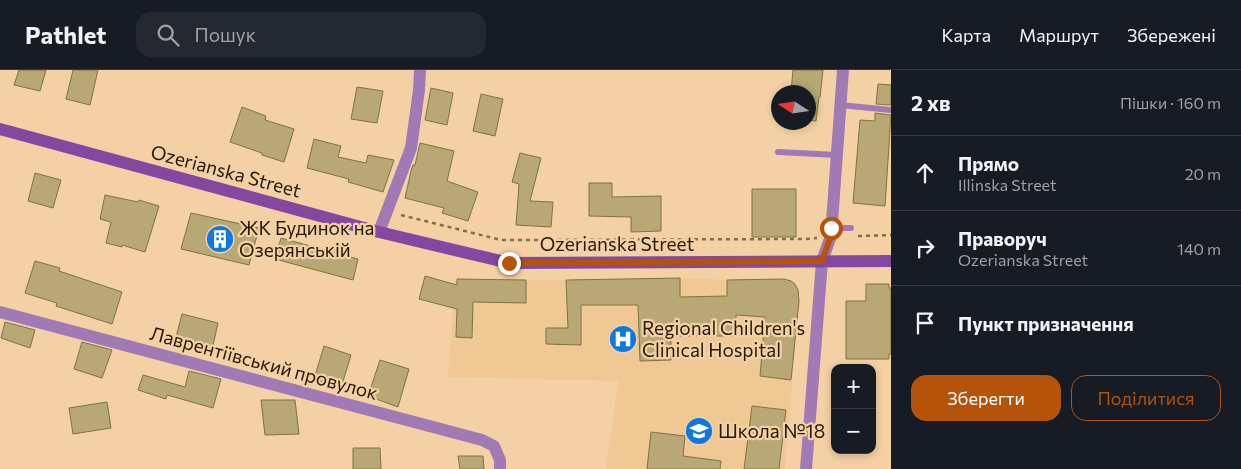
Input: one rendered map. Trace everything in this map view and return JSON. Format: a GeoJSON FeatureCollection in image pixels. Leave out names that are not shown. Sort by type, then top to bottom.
{"type":"FeatureCollection","features":[{"type":"Feature","properties":{"kind":"main road","name":"Ozerianska Street"},"geometry":{"type":"LineString","coordinates":[[0,129],[379,232],[509,263],[891,261]]}},
{"type":"Feature","properties":{"kind":"street"},"geometry":{"type":"LineString","coordinates":[[379,232],[411,148],[420,70]]}},
{"type":"Feature","properties":{"kind":"street"},"geometry":{"type":"LineString","coordinates":[[806,469],[822,261],[831,236],[843,70]]}},
{"type":"Feature","properties":{"kind":"street","name":"Лаврентіївський провулок"},"geometry":{"type":"LineString","coordinates":[[0,312],[482,440],[494,446],[500,460],[500,469]]}},
{"type":"Feature","properties":{"kind":"lane"},"geometry":{"type":"LineString","coordinates":[[840,105],[891,110]]}},
{"type":"Feature","properties":{"kind":"lane"},"geometry":{"type":"LineString","coordinates":[[778,152],[836,155]]}},
{"type":"Feature","properties":{"kind":"lane"},"geometry":{"type":"LineString","coordinates":[[831,228],[851,228]]}},
{"type":"Feature","properties":{"kind":"path"},"geometry":{"type":"LineString","coordinates":[[388,211],[501,240],[806,239]]}},
{"type":"Feature","properties":{"kind":"shaded area","name":"Regional Children's Clinical Hospital"},"geometry":{"type":"Polygon","coordinates":[[[680,278],[727,280],[784,279],[795,284],[798,290],[799,301],[785,469],[606,469],[618,381],[448,377],[455,280],[680,278]]]}},
{"type":"Feature","properties":{"kind":"building"},"geometry":{"type":"Polygon","coordinates":[[[19,70],[46,70],[40,91],[14,85],[19,70]]]}},
{"type":"Feature","properties":{"kind":"building"},"geometry":{"type":"Polygon","coordinates":[[[73,70],[98,70],[90,105],[66,99],[73,70]]]}},
{"type":"Feature","properties":{"kind":"building"},"geometry":{"type":"Polygon","coordinates":[[[793,70],[823,70],[816,121],[816,85],[792,85],[793,70]]]}},
{"type":"Feature","properties":{"kind":"building"},"geometry":{"type":"Polygon","coordinates":[[[878,84],[891,85],[891,105],[876,104],[878,84]]]}},
{"type":"Feature","properties":{"kind":"building"},"geometry":{"type":"Polygon","coordinates":[[[357,87],[383,91],[377,123],[351,119],[357,87]]]}},
{"type":"Feature","properties":{"kind":"building"},"geometry":{"type":"Polygon","coordinates":[[[431,88],[453,93],[447,125],[425,120],[431,88]]]}},
{"type":"Feature","properties":{"kind":"building"},"geometry":{"type":"Polygon","coordinates":[[[481,94],[503,99],[495,136],[473,131],[481,94]]]}},
{"type":"Feature","properties":{"kind":"building"},"geometry":{"type":"Polygon","coordinates":[[[242,107],[266,116],[265,120],[294,129],[284,162],[230,142],[242,107]]]}},
{"type":"Feature","properties":{"kind":"building"},"geometry":{"type":"Polygon","coordinates":[[[875,113],[891,115],[885,206],[853,203],[860,120],[875,121],[875,113]]]}},
{"type":"Feature","properties":{"kind":"building"},"geometry":{"type":"Polygon","coordinates":[[[314,139],[341,146],[338,157],[366,163],[368,155],[394,160],[383,192],[348,182],[349,179],[307,168],[314,139]]]}},
{"type":"Feature","properties":{"kind":"building"},"geometry":{"type":"Polygon","coordinates":[[[420,143],[454,151],[447,181],[478,192],[468,221],[442,213],[444,208],[405,198],[420,143]]]}},
{"type":"Feature","properties":{"kind":"building"},"geometry":{"type":"Polygon","coordinates":[[[520,153],[541,158],[530,201],[553,202],[551,227],[516,225],[519,184],[512,182],[520,153]]]}},
{"type":"Feature","properties":{"kind":"building"},"geometry":{"type":"Polygon","coordinates":[[[35,173],[61,180],[53,208],[28,201],[35,173]]]}},
{"type":"Feature","properties":{"kind":"building"},"geometry":{"type":"Polygon","coordinates":[[[589,183],[612,183],[612,197],[661,196],[661,231],[631,232],[631,217],[589,216],[589,183]]]}},
{"type":"Feature","properties":{"kind":"building"},"geometry":{"type":"Polygon","coordinates":[[[752,189],[796,189],[796,237],[752,237],[752,189]]]}},
{"type":"Feature","properties":{"kind":"building"},"geometry":{"type":"Polygon","coordinates":[[[105,195],[138,202],[139,200],[159,206],[145,252],[122,245],[122,247],[106,243],[111,222],[100,219],[105,195]]]}},
{"type":"Feature","properties":{"kind":"building","name":"ЖК Будинок на Озерянській"},"geometry":{"type":"Polygon","coordinates":[[[191,213],[259,228],[249,265],[181,249],[191,213]]]}},
{"type":"Feature","properties":{"kind":"building"},"geometry":{"type":"Polygon","coordinates":[[[281,238],[358,259],[353,280],[275,259],[281,238]]]}},
{"type":"Feature","properties":{"kind":"building"},"geometry":{"type":"Polygon","coordinates":[[[35,261],[60,268],[59,271],[122,292],[112,324],[56,306],[57,303],[25,293],[35,261]]]}},
{"type":"Feature","properties":{"kind":"building"},"geometry":{"type":"Polygon","coordinates":[[[425,276],[457,285],[457,279],[526,280],[526,303],[473,302],[472,338],[456,337],[457,309],[419,299],[425,276]]]}},
{"type":"Feature","properties":{"kind":"building"},"geometry":{"type":"Polygon","coordinates":[[[680,278],[680,297],[727,296],[727,280],[784,279],[795,284],[798,290],[799,301],[791,380],[760,376],[765,317],[736,315],[736,336],[671,336],[671,360],[640,361],[638,305],[581,305],[581,345],[546,344],[546,328],[568,328],[566,280],[680,278]]]}},
{"type":"Feature","properties":{"kind":"building"},"geometry":{"type":"Polygon","coordinates":[[[866,284],[889,284],[889,288],[891,288],[891,354],[889,354],[889,359],[846,359],[846,301],[866,301],[866,284]]]}},
{"type":"Feature","properties":{"kind":"building"},"geometry":{"type":"Polygon","coordinates":[[[182,314],[218,323],[212,350],[175,341],[182,314]]]}},
{"type":"Feature","properties":{"kind":"building"},"geometry":{"type":"Polygon","coordinates":[[[5,322],[35,330],[30,348],[1,338],[5,322]]]}},
{"type":"Feature","properties":{"kind":"building"},"geometry":{"type":"Polygon","coordinates":[[[82,342],[112,350],[102,378],[74,369],[82,342]]]}},
{"type":"Feature","properties":{"kind":"building"},"geometry":{"type":"Polygon","coordinates":[[[324,346],[351,355],[341,388],[314,379],[324,346]]]}},
{"type":"Feature","properties":{"kind":"building"},"geometry":{"type":"Polygon","coordinates":[[[380,360],[409,369],[398,407],[368,396],[380,360]]]}},
{"type":"Feature","properties":{"kind":"building"},"geometry":{"type":"Polygon","coordinates":[[[189,371],[221,379],[213,408],[167,395],[166,399],[138,390],[143,375],[185,387],[189,371]]]}},
{"type":"Feature","properties":{"kind":"building"},"geometry":{"type":"Polygon","coordinates":[[[261,400],[295,400],[299,434],[265,435],[261,400]]]}},
{"type":"Feature","properties":{"kind":"building"},"geometry":{"type":"Polygon","coordinates":[[[107,402],[111,428],[73,434],[69,408],[107,402]]]}},
{"type":"Feature","properties":{"kind":"building"},"geometry":{"type":"Polygon","coordinates":[[[752,406],[786,410],[779,469],[744,469],[752,406]]]}},
{"type":"Feature","properties":{"kind":"building"},"geometry":{"type":"Polygon","coordinates":[[[651,432],[685,436],[683,456],[721,461],[720,469],[647,469],[651,432]]]}},
{"type":"Feature","properties":{"kind":"building"},"geometry":{"type":"Polygon","coordinates":[[[353,448],[380,448],[381,469],[353,469],[353,448]]]}},
{"type":"Feature","properties":{"kind":"building"},"geometry":{"type":"Polygon","coordinates":[[[458,456],[483,456],[484,469],[460,469],[458,456]]]}},
{"type":"Feature","properties":{"kind":"place","name":"ЖК Будинок на Озерянській"},"geometry":{"type":"Point","coordinates":[220,239]}},
{"type":"Feature","properties":{"kind":"place","name":"Regional Children's Clinical Hospital"},"geometry":{"type":"Point","coordinates":[623,339]}},
{"type":"Feature","properties":{"kind":"place","name":"Школа №18"},"geometry":{"type":"Point","coordinates":[699,431]}},
{"type":"Feature","properties":{"kind":"route"},"geometry":{"type":"LineString","coordinates":[[509,263],[822,261],[831,236],[831,228]]}}]}
